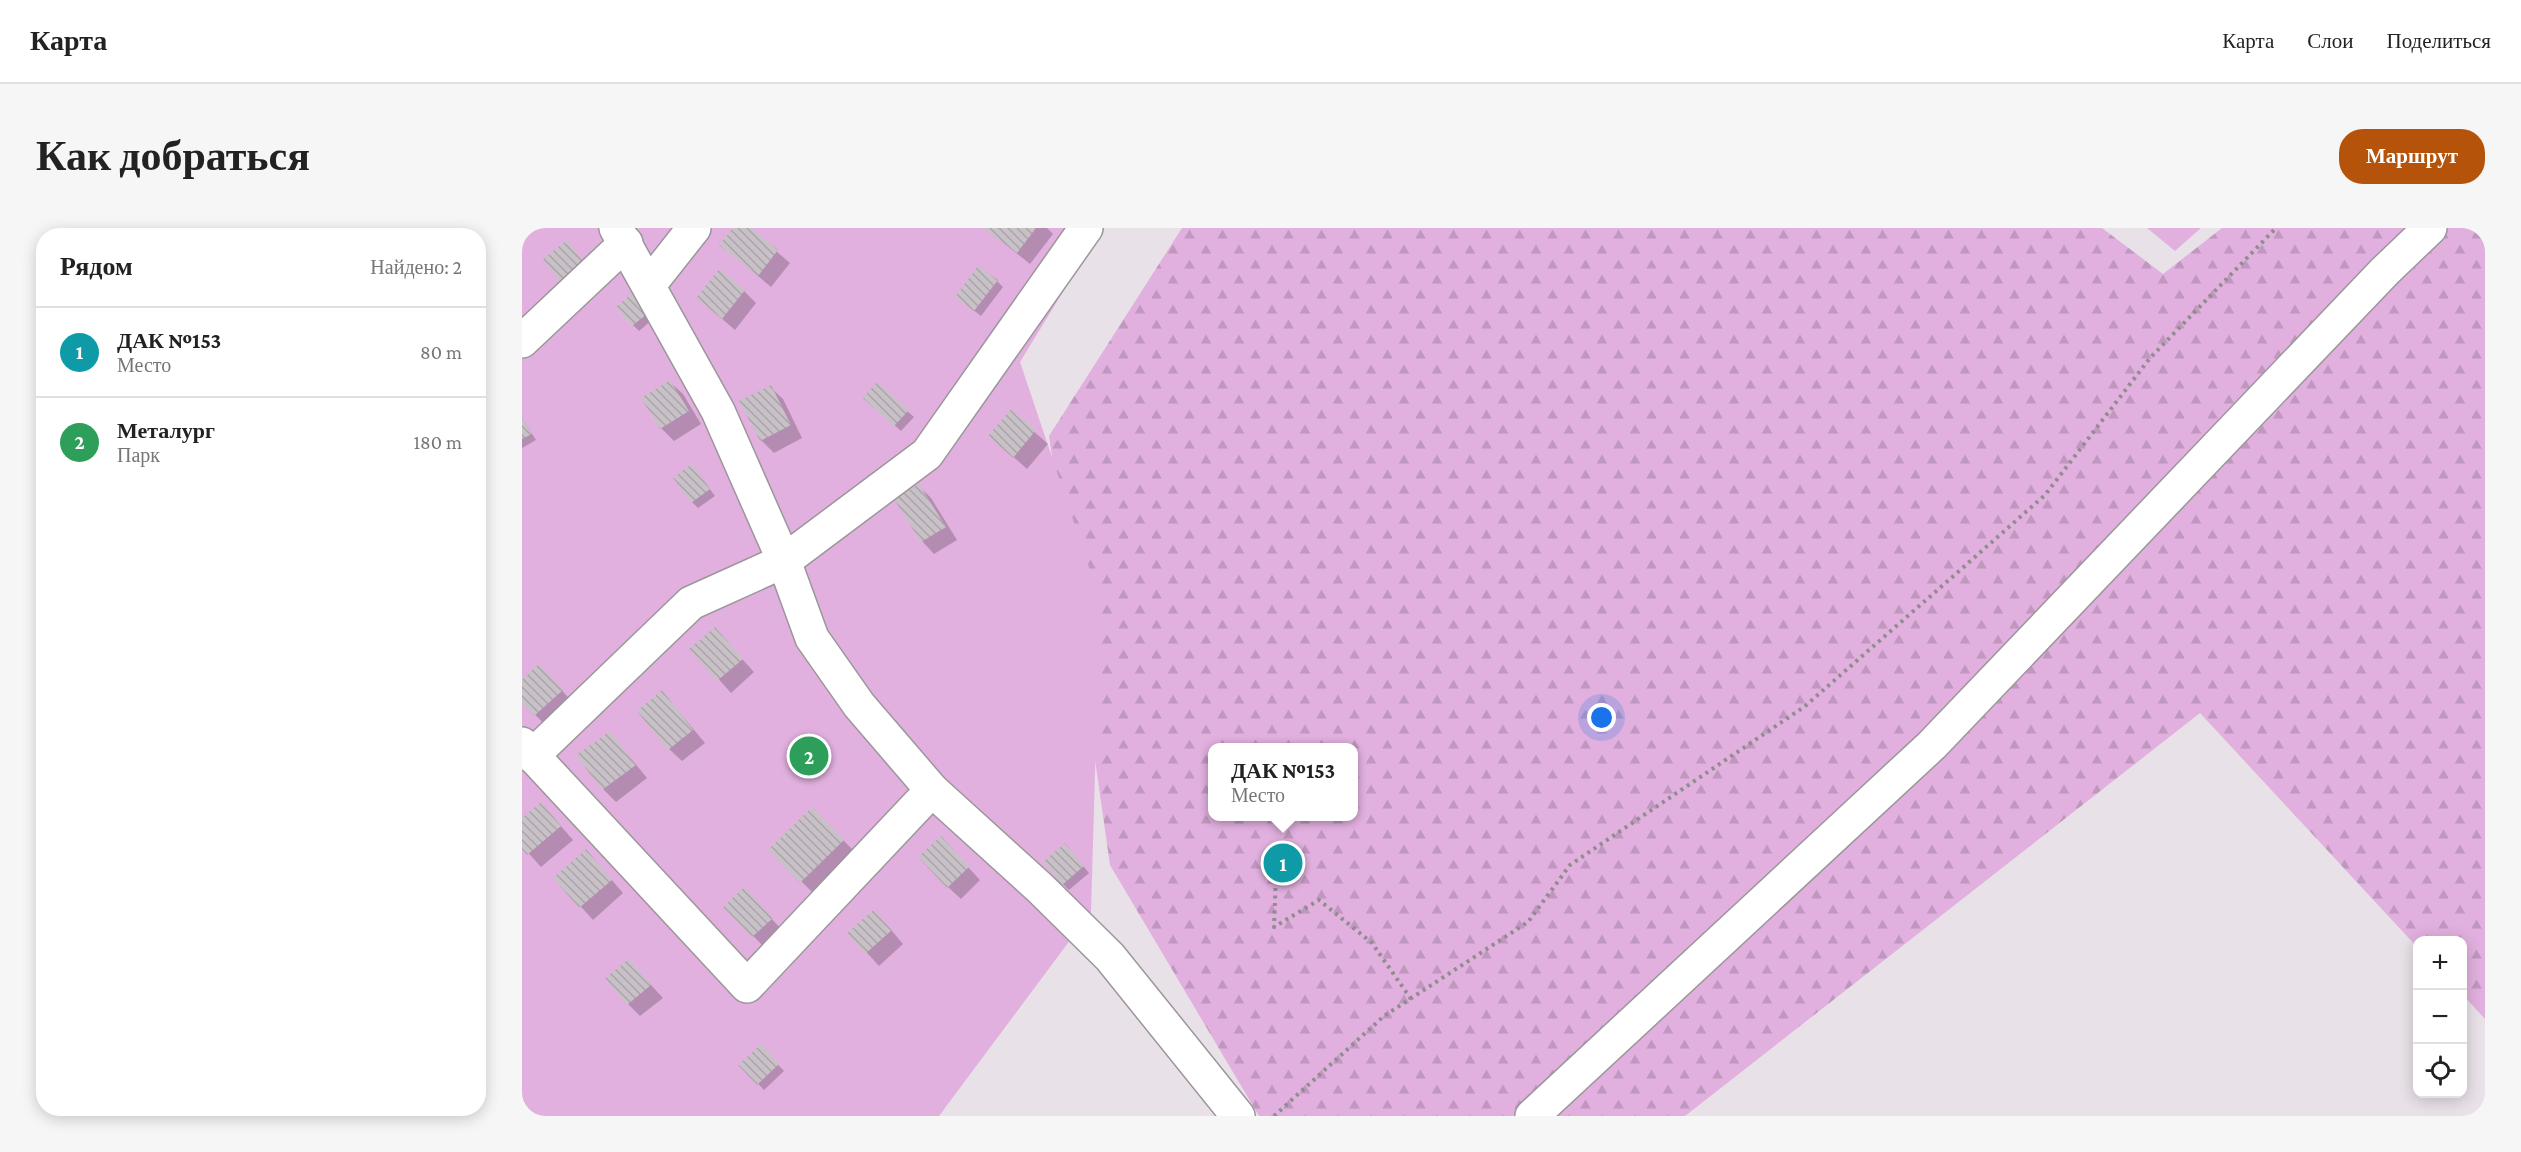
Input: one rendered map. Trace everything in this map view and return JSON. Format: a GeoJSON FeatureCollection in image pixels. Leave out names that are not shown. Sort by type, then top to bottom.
{"type":"FeatureCollection","features":[{"type":"Feature","properties":{"kind":"street"},"geometry":{"type":"LineString","coordinates":[[649,285],[694,228]]}},
{"type":"Feature","properties":{"kind":"street"},"geometry":{"type":"LineString","coordinates":[[932,790],[747,986],[527,750],[691,603],[784,561],[927,454],[1086,228]]}},
{"type":"Feature","properties":{"kind":"street"},"geometry":{"type":"LineString","coordinates":[[1532,1116],[1932,745],[2377,279],[2430,228]]}},
{"type":"Feature","properties":{"kind":"street"},"geometry":{"type":"LineString","coordinates":[[522,341],[621,236],[718,411],[784,561],[812,638],[859,705],[932,790],[1040,888],[1110,957],[1238,1116]]}},
{"type":"Feature","properties":{"kind":"path"},"geometry":{"type":"LineString","coordinates":[[1274,1116],[1384,1016],[1528,922],[1570,865],[1804,706],[2045,495],[2150,358],[2276,228]]}},
{"type":"Feature","properties":{"kind":"path"},"geometry":{"type":"LineString","coordinates":[[1276,873],[1274,927],[1319,900],[1372,943],[1411,999]]}},
{"type":"Feature","properties":{"kind":"green space"},"geometry":{"type":"Polygon","coordinates":[[[522,228],[1102,228],[1020,362],[1100,600],[1091,912],[939,1116],[522,1116],[522,228]]]}},
{"type":"Feature","properties":{"kind":"green space"},"geometry":{"type":"Polygon","coordinates":[[[1182,228],[2102,228],[2163,274],[2222,228],[2485,228],[2485,1019],[2467,999],[2467,936],[2413,936],[2413,943],[2200,713],[1685,1116],[1259,1116],[1110,865],[1049,436],[1182,228]]]}},
{"type":"Feature","properties":{"kind":"green space"},"geometry":{"type":"Polygon","coordinates":[[[2147,228],[2201,228],[2175,251],[2147,228]]]}},
{"type":"Feature","properties":{"kind":"building"},"geometry":{"type":"Polygon","coordinates":[[[733,228],[751,228],[778,250],[758,276],[719,245],[733,228]]]}},
{"type":"Feature","properties":{"kind":"building"},"geometry":{"type":"Polygon","coordinates":[[[983,228],[1036,228],[1017,253],[983,228]]]}},
{"type":"Feature","properties":{"kind":"building"},"geometry":{"type":"Polygon","coordinates":[[[567,240],[585,264],[560,282],[543,259],[567,240]]]}},
{"type":"Feature","properties":{"kind":"building"},"geometry":{"type":"Polygon","coordinates":[[[978,266],[998,280],[974,311],[955,297],[978,266]]]}},
{"type":"Feature","properties":{"kind":"building"},"geometry":{"type":"Polygon","coordinates":[[[719,269],[745,290],[722,319],[696,298],[719,269]]]}},
{"type":"Feature","properties":{"kind":"building"},"geometry":{"type":"Polygon","coordinates":[[[631,294],[647,314],[632,326],[616,307],[631,294]]]}},
{"type":"Feature","properties":{"kind":"building"},"geometry":{"type":"Polygon","coordinates":[[[670,380],[689,411],[660,429],[641,398],[670,380]]]}},
{"type":"Feature","properties":{"kind":"building"},"geometry":{"type":"Polygon","coordinates":[[[877,382],[909,410],[894,426],[863,398],[877,382]]]}},
{"type":"Feature","properties":{"kind":"building"},"geometry":{"type":"Polygon","coordinates":[[[771,385],[791,425],[760,441],[739,401],[771,385]]]}},
{"type":"Feature","properties":{"kind":"building"},"geometry":{"type":"Polygon","coordinates":[[[1011,409],[1036,430],[1013,458],[988,436],[1011,409]]]}},
{"type":"Feature","properties":{"kind":"building"},"geometry":{"type":"Polygon","coordinates":[[[522,418],[532,434],[522,439],[522,418]]]}},
{"type":"Feature","properties":{"kind":"building"},"geometry":{"type":"Polygon","coordinates":[[[692,464],[710,489],[691,503],[673,478],[692,464]]]}},
{"type":"Feature","properties":{"kind":"building"},"geometry":{"type":"Polygon","coordinates":[[[919,484],[946,527],[921,542],[894,499],[919,484]]]}},
{"type":"Feature","properties":{"kind":"building"},"geometry":{"type":"Polygon","coordinates":[[[715,627],[743,659],[717,681],[689,649],[715,627]]]}},
{"type":"Feature","properties":{"kind":"building"},"geometry":{"type":"Polygon","coordinates":[[[539,664],[563,690],[534,716],[522,703],[522,680],[539,664]]]}},
{"type":"Feature","properties":{"kind":"building"},"geometry":{"type":"Polygon","coordinates":[[[662,690],[693,730],[668,750],[637,711],[662,690]]]}},
{"type":"Feature","properties":{"kind":"building"},"geometry":{"type":"Polygon","coordinates":[[[610,731],[636,765],[602,790],[576,755],[610,731]]]}},
{"type":"Feature","properties":{"kind":"building"},"geometry":{"type":"Polygon","coordinates":[[[541,802],[561,826],[527,855],[522,849],[522,818],[541,802]]]}},
{"type":"Feature","properties":{"kind":"building"},"geometry":{"type":"Polygon","coordinates":[[[812,807],[844,840],[800,883],[768,850],[812,807]]]}},
{"type":"Feature","properties":{"kind":"building"},"geometry":{"type":"Polygon","coordinates":[[[941,836],[969,867],[947,888],[918,857],[941,836]]]}},
{"type":"Feature","properties":{"kind":"building"},"geometry":{"type":"Polygon","coordinates":[[[1065,843],[1084,866],[1062,885],[1043,862],[1065,843]]]}},
{"type":"Feature","properties":{"kind":"building"},"geometry":{"type":"Polygon","coordinates":[[[586,849],[612,880],[579,908],[553,878],[586,849]]]}},
{"type":"Feature","properties":{"kind":"building"},"geometry":{"type":"Polygon","coordinates":[[[744,887],[773,918],[752,937],[723,907],[744,887]]]}},
{"type":"Feature","properties":{"kind":"building"},"geometry":{"type":"Polygon","coordinates":[[[873,910],[892,930],[865,954],[847,933],[873,910]]]}},
{"type":"Feature","properties":{"kind":"building"},"geometry":{"type":"Polygon","coordinates":[[[629,959],[651,985],[627,1005],[605,978],[629,959]]]}},
{"type":"Feature","properties":{"kind":"building"},"geometry":{"type":"Polygon","coordinates":[[[761,1044],[779,1064],[757,1085],[738,1065],[761,1044]]]}},
{"type":"Feature","properties":{"kind":"place","name":"Металург"},"geometry":{"type":"Point","coordinates":[809,756]}},
{"type":"Feature","properties":{"kind":"place","name":"ДАК №153"},"geometry":{"type":"Point","coordinates":[1283,863]}}]}
